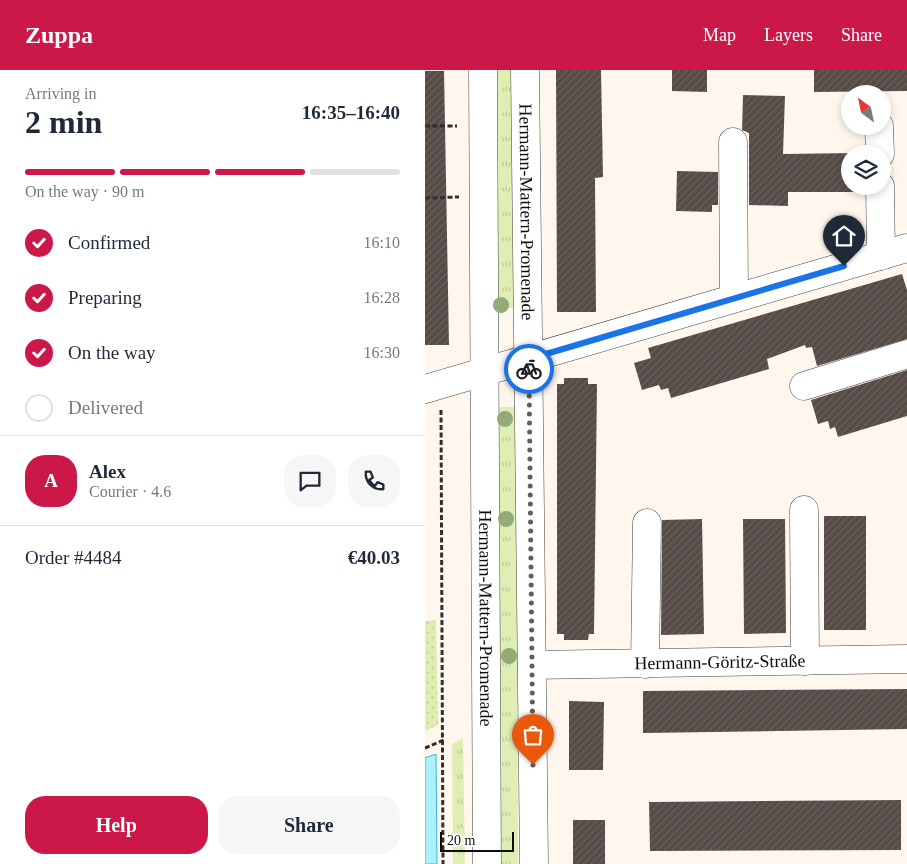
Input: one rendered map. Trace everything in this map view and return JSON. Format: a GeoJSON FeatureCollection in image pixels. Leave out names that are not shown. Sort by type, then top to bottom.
{"type":"FeatureCollection","features":[{"type":"Feature","properties":{"kind":"street","name":"Hermann-Mattern-Promenade"},"geometry":{"type":"LineString","coordinates":[[483,70],[483,372],[487,864]]}},
{"type":"Feature","properties":{"kind":"street","name":"Hermann-Mattern-Promenade"},"geometry":{"type":"LineString","coordinates":[[525,70],[534,864]]}},
{"type":"Feature","properties":{"kind":"street"},"geometry":{"type":"LineString","coordinates":[[733,142],[733,298]]}},
{"type":"Feature","properties":{"kind":"street"},"geometry":{"type":"LineString","coordinates":[[880,195],[881,256]]}},
{"type":"Feature","properties":{"kind":"street"},"geometry":{"type":"LineString","coordinates":[[433,387],[907,248]]}},
{"type":"Feature","properties":{"kind":"street"},"geometry":{"type":"LineString","coordinates":[[803,386],[907,354]]}},
{"type":"Feature","properties":{"kind":"street"},"geometry":{"type":"LineString","coordinates":[[804,510],[805,661]]}},
{"type":"Feature","properties":{"kind":"street"},"geometry":{"type":"LineString","coordinates":[[645,664],[647,523]]}},
{"type":"Feature","properties":{"kind":"street","name":"Hermann-Göritz-Straße"},"geometry":{"type":"LineString","coordinates":[[532,665],[907,659]]}},
{"type":"Feature","properties":{"kind":"path"},"geometry":{"type":"LineString","coordinates":[[425,126],[483,126]]}},
{"type":"Feature","properties":{"kind":"path"},"geometry":{"type":"LineString","coordinates":[[433,387],[444,740],[443,864]]}},
{"type":"Feature","properties":{"kind":"path"},"geometry":{"type":"LineString","coordinates":[[425,748],[444,740]]}},
{"type":"Feature","properties":{"kind":"green space"},"geometry":{"type":"Polygon","coordinates":[[[491,70],[512,70],[514,308],[492,308],[491,70]]]}},
{"type":"Feature","properties":{"kind":"green space"},"geometry":{"type":"Polygon","coordinates":[[[496,407],[516,407],[518,864],[498,864],[496,407]]]}},
{"type":"Feature","properties":{"kind":"green space"},"geometry":{"type":"Polygon","coordinates":[[[436,620],[438,725],[425,731],[425,621],[436,620]]]}},
{"type":"Feature","properties":{"kind":"green space"},"geometry":{"type":"Polygon","coordinates":[[[463,738],[465,864],[453,864],[452,744],[463,738]]]}},
{"type":"Feature","properties":{"kind":"water"},"geometry":{"type":"Polygon","coordinates":[[[436,754],[437,864],[425,864],[425,758],[436,754]]]}},
{"type":"Feature","properties":{"kind":"building"},"geometry":{"type":"Polygon","coordinates":[[[556,70],[601,70],[603,177],[595,178],[596,312],[557,312],[556,70]]]}},
{"type":"Feature","properties":{"kind":"building"},"geometry":{"type":"Polygon","coordinates":[[[672,70],[707,70],[707,92],[672,91],[672,70]]]}},
{"type":"Feature","properties":{"kind":"building"},"geometry":{"type":"Polygon","coordinates":[[[814,70],[907,70],[907,91],[891,91],[891,85],[841,85],[841,92],[814,92],[814,70]]]}},
{"type":"Feature","properties":{"kind":"building"},"geometry":{"type":"Polygon","coordinates":[[[425,71],[444,71],[449,345],[425,345],[425,71]]]}},
{"type":"Feature","properties":{"kind":"building"},"geometry":{"type":"Polygon","coordinates":[[[743,95],[785,96],[783,154],[841,153],[841,192],[788,192],[788,206],[749,205],[749,133],[742,130],[743,95]]]}},
{"type":"Feature","properties":{"kind":"building"},"geometry":{"type":"Polygon","coordinates":[[[677,171],[718,172],[718,205],[712,205],[712,212],[676,211],[677,171]]]}},
{"type":"Feature","properties":{"kind":"building"},"geometry":{"type":"Polygon","coordinates":[[[902,274],[907,290],[907,339],[817,366],[812,347],[806,348],[805,345],[767,359],[769,369],[671,398],[668,388],[661,390],[659,385],[642,390],[634,363],[651,358],[648,348],[902,274]]]}},
{"type":"Feature","properties":{"kind":"building"},"geometry":{"type":"Polygon","coordinates":[[[907,370],[907,416],[838,437],[835,427],[830,429],[828,421],[818,424],[811,400],[907,370]]]}},
{"type":"Feature","properties":{"kind":"building"},"geometry":{"type":"Polygon","coordinates":[[[564,378],[588,378],[588,384],[597,384],[594,634],[589,634],[588,640],[564,640],[564,634],[557,634],[557,384],[564,384],[564,378]]]}},
{"type":"Feature","properties":{"kind":"building"},"geometry":{"type":"Polygon","coordinates":[[[824,516],[866,516],[866,630],[824,630],[824,516]]]}},
{"type":"Feature","properties":{"kind":"building"},"geometry":{"type":"Polygon","coordinates":[[[702,519],[704,634],[661,635],[662,520],[702,519]]]}},
{"type":"Feature","properties":{"kind":"building"},"geometry":{"type":"Polygon","coordinates":[[[743,519],[785,519],[786,633],[744,634],[743,519]]]}},
{"type":"Feature","properties":{"kind":"building"},"geometry":{"type":"Polygon","coordinates":[[[907,689],[907,729],[643,733],[643,691],[907,689]]]}},
{"type":"Feature","properties":{"kind":"building"},"geometry":{"type":"Polygon","coordinates":[[[569,701],[604,702],[603,770],[569,770],[569,701]]]}},
{"type":"Feature","properties":{"kind":"building"},"geometry":{"type":"Polygon","coordinates":[[[901,800],[901,850],[650,851],[649,802],[901,800]]]}},
{"type":"Feature","properties":{"kind":"building"},"geometry":{"type":"Polygon","coordinates":[[[573,820],[605,820],[605,864],[573,864],[573,820]]]}},
{"type":"Feature","properties":{"kind":"way so far"},"geometry":{"type":"LineString","coordinates":[[529,369],[533,765]]}},
{"type":"Feature","properties":{"kind":"route"},"geometry":{"type":"LineString","coordinates":[[529,369],[529,359],[844,266]]}}]}
